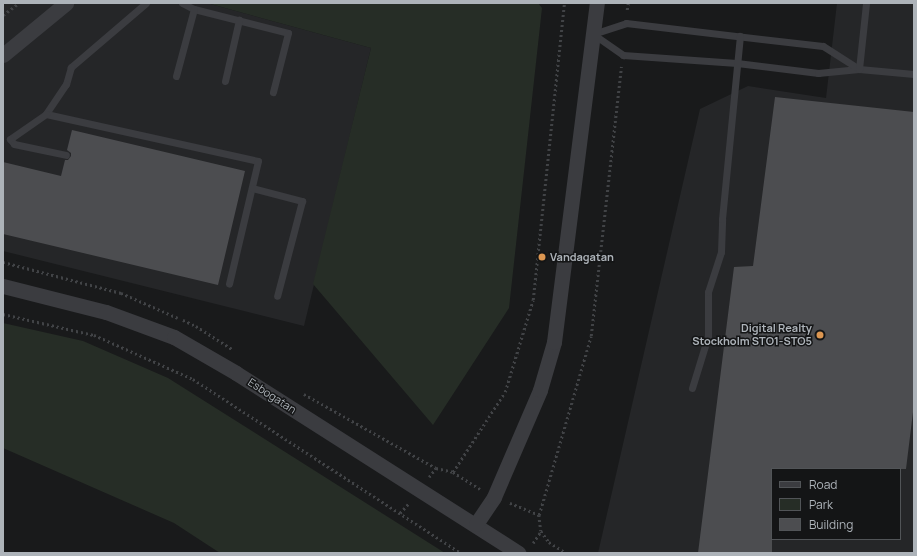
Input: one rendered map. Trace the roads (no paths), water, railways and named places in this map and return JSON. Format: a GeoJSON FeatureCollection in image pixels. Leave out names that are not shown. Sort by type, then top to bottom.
{"type":"FeatureCollection","features":[{"type":"Feature","properties":{"kind":"street"},"geometry":{"type":"LineString","coordinates":[[3,55],[66,3]]}},
{"type":"Feature","properties":{"kind":"street"},"geometry":{"type":"LineString","coordinates":[[476,524],[494,497],[504,476],[540,390],[554,342],[597,3]]}},
{"type":"Feature","properties":{"kind":"street","name":"Esbogatan"},"geometry":{"type":"LineString","coordinates":[[3,286],[106,312],[174,338],[236,373],[419,491],[476,524],[519,553]]}},
{"type":"Feature","properties":{"kind":"lane"},"geometry":{"type":"LineString","coordinates":[[66,155],[14,144],[10,139],[46,114],[66,84],[71,67],[146,3]]}},
{"type":"Feature","properties":{"kind":"lane"},"geometry":{"type":"LineString","coordinates":[[182,3],[194,9],[288,33],[273,92]]}},
{"type":"Feature","properties":{"kind":"lane"},"geometry":{"type":"LineString","coordinates":[[860,69],[866,3]]}},
{"type":"Feature","properties":{"kind":"lane"},"geometry":{"type":"LineString","coordinates":[[176,76],[194,9]]}},
{"type":"Feature","properties":{"kind":"lane"},"geometry":{"type":"LineString","coordinates":[[225,81],[239,20]]}},
{"type":"Feature","properties":{"kind":"lane"},"geometry":{"type":"LineString","coordinates":[[593,34],[626,23],[823,46],[860,69]]}},
{"type":"Feature","properties":{"kind":"lane"},"geometry":{"type":"LineString","coordinates":[[593,34],[622,55],[737,63],[818,73],[860,69],[914,74]]}},
{"type":"Feature","properties":{"kind":"lane"},"geometry":{"type":"LineString","coordinates":[[692,388],[708,336],[708,292],[721,252],[722,220],[740,36]]}},
{"type":"Feature","properties":{"kind":"lane"},"geometry":{"type":"LineString","coordinates":[[46,114],[258,161],[229,284]]}},
{"type":"Feature","properties":{"kind":"lane"},"geometry":{"type":"LineString","coordinates":[[252,188],[302,201],[277,296]]}},
{"type":"Feature","properties":{"kind":"place","name":"Vandagatan"},"geometry":{"type":"Point","coordinates":[542,257]}},
{"type":"Feature","properties":{"kind":"place","name":"Digital Realty Stockholm STO1-STO5"},"geometry":{"type":"Point","coordinates":[820,335]}}]}
